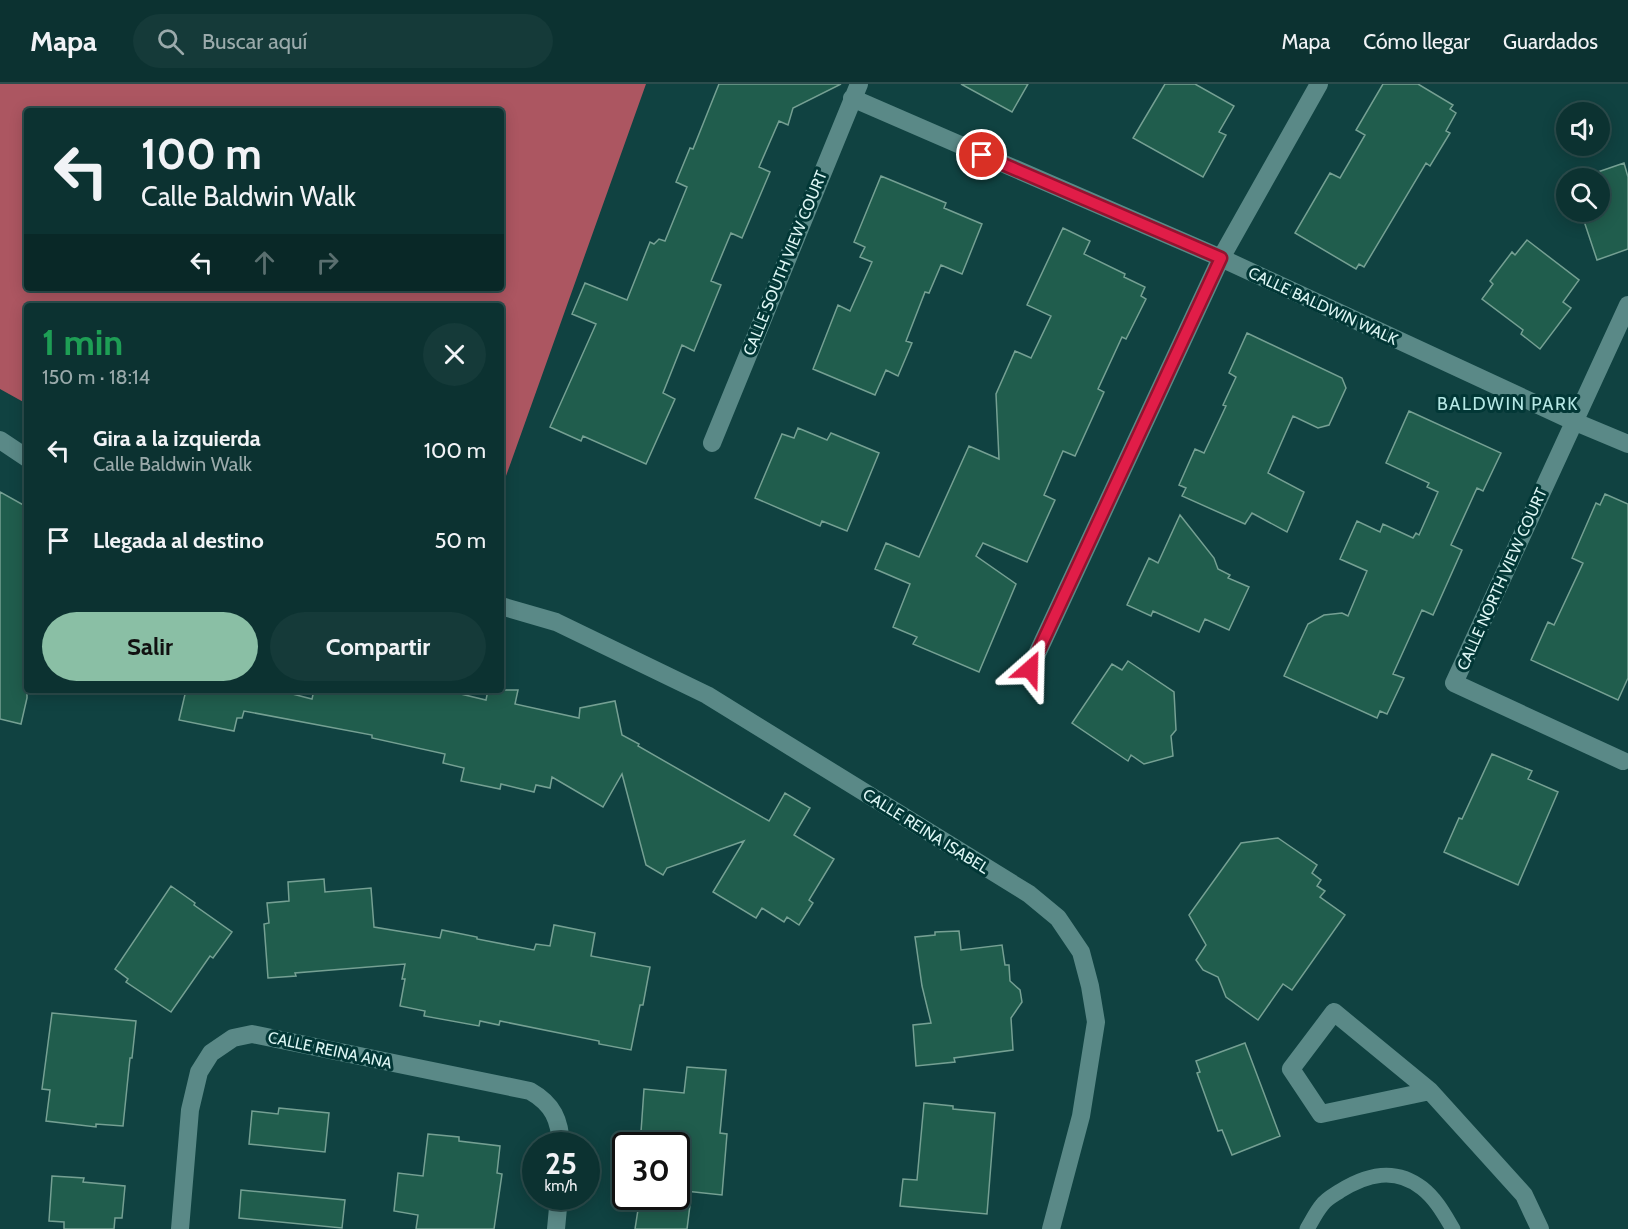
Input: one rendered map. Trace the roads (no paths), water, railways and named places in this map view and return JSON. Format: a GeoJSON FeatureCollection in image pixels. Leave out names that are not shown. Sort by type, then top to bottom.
{"type":"FeatureCollection","features":[{"type":"Feature","properties":{"kind":"street"},"geometry":{"type":"LineString","coordinates":[[1030,669],[1221,258],[1319,84]]}},
{"type":"Feature","properties":{"kind":"street","name":"CALLE BALDWIN WALK"},"geometry":{"type":"LineString","coordinates":[[856,91],[1573,421],[1628,444]]}},
{"type":"Feature","properties":{"kind":"street","name":"CALLE SOUTH VIEW COURT"},"geometry":{"type":"LineString","coordinates":[[712,443],[856,91]]}},
{"type":"Feature","properties":{"kind":"street","name":"CALLE NORTH VIEW COURT"},"geometry":{"type":"LineString","coordinates":[[1623,761],[1454,683],[1628,305]]}},
{"type":"Feature","properties":{"kind":"street"},"geometry":{"type":"LineString","coordinates":[[0,440],[24,456]]}},
{"type":"Feature","properties":{"kind":"street","name":"CALLE REINA ISABEL"},"geometry":{"type":"LineString","coordinates":[[504,607],[556,622],[706,695],[1029,894],[1058,918],[1081,952],[1096,1022],[1081,1116],[1051,1229]]}},
{"type":"Feature","properties":{"kind":"street"},"geometry":{"type":"LineString","coordinates":[[1430,1091],[1321,1114],[1291,1069],[1335,1012],[1430,1091],[1524,1195],[1540,1229]]}},
{"type":"Feature","properties":{"kind":"street","name":"CALLE REINA ANA"},"geometry":{"type":"LineString","coordinates":[[180,1229],[190,1110],[199,1072],[211,1053],[233,1038],[252,1034],[530,1091],[544,1099],[557,1118],[559,1132]]}},
{"type":"Feature","properties":{"kind":"street"},"geometry":{"type":"LineString","coordinates":[[556,1229],[558,1210]]}},
{"type":"Feature","properties":{"kind":"lane"},"geometry":{"type":"LineString","coordinates":[[1307,1229],[1322,1204],[1335,1194],[1358,1179],[1385,1173],[1410,1181],[1421,1188],[1437,1203],[1453,1229]]}},
{"type":"Feature","properties":{"kind":"district","name":"BALDWIN PARK"},"geometry":{"type":"Point","coordinates":[1508,404]}}]}
